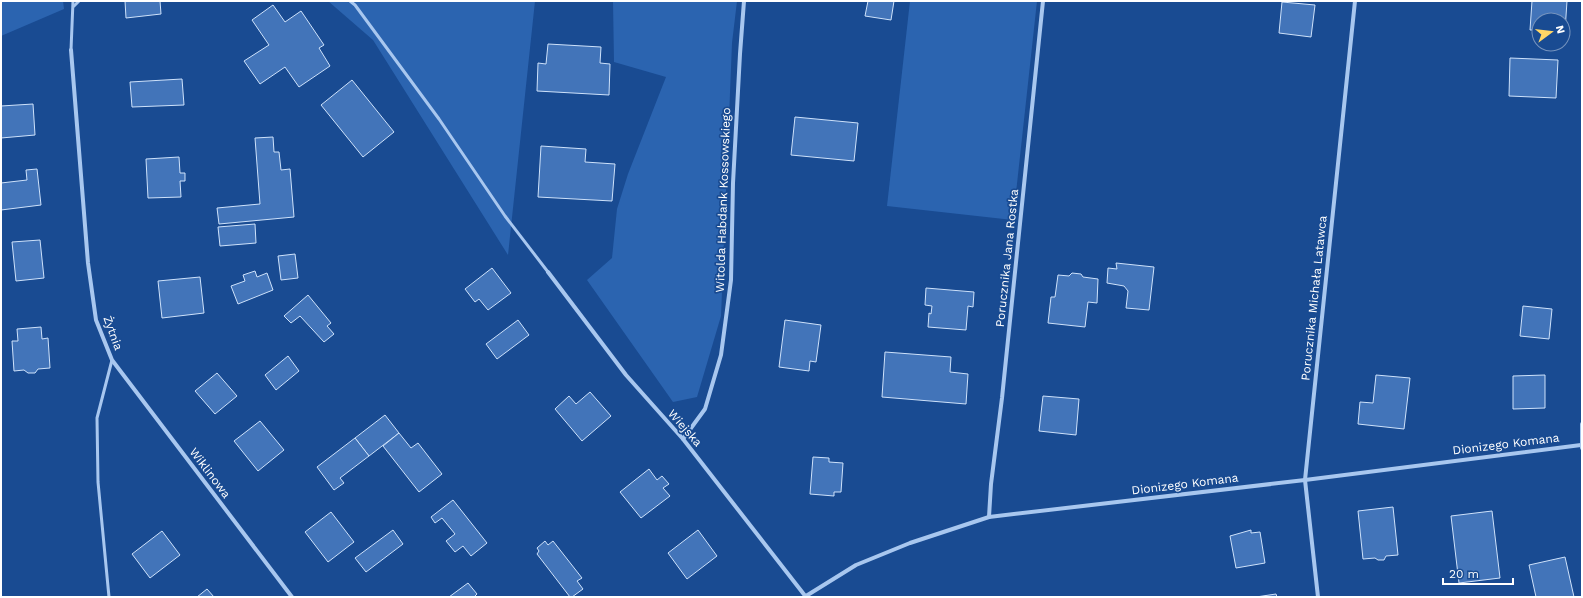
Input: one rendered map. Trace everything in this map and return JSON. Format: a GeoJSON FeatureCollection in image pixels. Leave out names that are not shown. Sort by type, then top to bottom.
{"type":"FeatureCollection","features":[{"type":"Feature","properties":{"kind":"street","name":"Witolda Habdank Kossowskiego"},"geometry":{"type":"LineString","coordinates":[[683,439],[705,409],[721,354],[731,280],[733,183],[744,1]]}},
{"type":"Feature","properties":{"kind":"street","name":"Porucznika Jana Rostka"},"geometry":{"type":"LineString","coordinates":[[989,517],[991,484],[1002,398],[1043,1]]}},
{"type":"Feature","properties":{"kind":"street","name":"Porucznika Michała Latawca"},"geometry":{"type":"LineString","coordinates":[[1318,597],[1305,480],[1355,1]]}},
{"type":"Feature","properties":{"kind":"street","name":"Żytnia"},"geometry":{"type":"LineString","coordinates":[[71,50],[88,263],[96,320],[112,360]]}},
{"type":"Feature","properties":{"kind":"street","name":"Wiejska"},"geometry":{"type":"LineString","coordinates":[[548,272],[626,376],[683,439],[806,596]]}},
{"type":"Feature","properties":{"kind":"street","name":"Wiklinowa"},"geometry":{"type":"LineString","coordinates":[[112,360],[292,597]]}},
{"type":"Feature","properties":{"kind":"street"},"geometry":{"type":"LineString","coordinates":[[1582,424],[1582,446]]}},
{"type":"Feature","properties":{"kind":"street","name":"Dionizego Komana"},"geometry":{"type":"LineString","coordinates":[[806,596],[856,565],[910,543],[989,517],[1582,446]]}},
{"type":"Feature","properties":{"kind":"lane"},"geometry":{"type":"LineString","coordinates":[[71,50],[74,6],[73,1]]}},
{"type":"Feature","properties":{"kind":"lane"},"geometry":{"type":"LineString","coordinates":[[74,6],[79,1]]}},
{"type":"Feature","properties":{"kind":"lane"},"geometry":{"type":"LineString","coordinates":[[350,1],[355,5],[402,66],[505,216],[548,272]]}},
{"type":"Feature","properties":{"kind":"lane","name":"Żytnia"},"geometry":{"type":"LineString","coordinates":[[109,597],[98,482],[97,418],[112,360]]}},
{"type":"Feature","properties":{"kind":"shaded area"},"geometry":{"type":"Polygon","coordinates":[[[1,1],[63,1],[64,9],[1,36],[1,1]]]}},
{"type":"Feature","properties":{"kind":"shaded area"},"geometry":{"type":"Polygon","coordinates":[[[328,1],[535,1],[508,255],[373,40],[328,1]]]}},
{"type":"Feature","properties":{"kind":"shaded area"},"geometry":{"type":"Polygon","coordinates":[[[613,1],[737,1],[732,43],[721,316],[697,397],[673,402],[587,280],[612,258],[617,209],[628,174],[666,77],[614,62],[613,1]]]}},
{"type":"Feature","properties":{"kind":"shaded area"},"geometry":{"type":"Polygon","coordinates":[[[910,1],[1037,1],[1013,220],[887,206],[910,1]]]}},
{"type":"Feature","properties":{"kind":"building"},"geometry":{"type":"Polygon","coordinates":[[[125,1],[160,1],[161,14],[126,18],[125,1]]]}},
{"type":"Feature","properties":{"kind":"building"},"geometry":{"type":"Polygon","coordinates":[[[868,1],[894,1],[891,20],[865,16],[868,1]]]}},
{"type":"Feature","properties":{"kind":"building"},"geometry":{"type":"Polygon","coordinates":[[[1532,1],[1567,1],[1566,12],[1531,12],[1532,1]]]}},
{"type":"Feature","properties":{"kind":"building"},"geometry":{"type":"Polygon","coordinates":[[[1282,2],[1315,5],[1311,37],[1279,33],[1282,2]]]}},
{"type":"Feature","properties":{"kind":"building"},"geometry":{"type":"Polygon","coordinates":[[[273,5],[285,22],[301,11],[324,45],[319,48],[330,66],[299,87],[285,67],[260,84],[244,61],[269,45],[252,20],[273,5]]]}},
{"type":"Feature","properties":{"kind":"building"},"geometry":{"type":"Polygon","coordinates":[[[548,44],[601,47],[600,63],[610,64],[609,95],[537,91],[538,63],[546,64],[548,44]]]}},
{"type":"Feature","properties":{"kind":"building"},"geometry":{"type":"Polygon","coordinates":[[[1510,58],[1558,60],[1556,98],[1509,96],[1510,58]]]}},
{"type":"Feature","properties":{"kind":"building"},"geometry":{"type":"Polygon","coordinates":[[[182,79],[184,105],[132,107],[130,82],[182,79]]]}},
{"type":"Feature","properties":{"kind":"building"},"geometry":{"type":"Polygon","coordinates":[[[352,80],[394,132],[363,157],[321,105],[352,80]]]}},
{"type":"Feature","properties":{"kind":"building"},"geometry":{"type":"Polygon","coordinates":[[[33,104],[35,135],[1,138],[1,106],[33,104]]]}},
{"type":"Feature","properties":{"kind":"building"},"geometry":{"type":"Polygon","coordinates":[[[795,117],[858,123],[854,161],[791,155],[795,117]]]}},
{"type":"Feature","properties":{"kind":"building"},"geometry":{"type":"Polygon","coordinates":[[[273,137],[274,152],[279,152],[281,170],[290,169],[294,217],[219,224],[217,208],[260,204],[255,138],[273,137]]]}},
{"type":"Feature","properties":{"kind":"building"},"geometry":{"type":"Polygon","coordinates":[[[541,146],[586,149],[585,162],[615,164],[612,201],[538,197],[541,146]]]}},
{"type":"Feature","properties":{"kind":"building"},"geometry":{"type":"Polygon","coordinates":[[[179,157],[180,173],[185,173],[185,181],[180,181],[181,197],[148,198],[146,159],[179,157]]]}},
{"type":"Feature","properties":{"kind":"building"},"geometry":{"type":"Polygon","coordinates":[[[37,169],[41,205],[1,210],[1,183],[27,180],[26,170],[37,169]]]}},
{"type":"Feature","properties":{"kind":"building"},"geometry":{"type":"Polygon","coordinates":[[[255,224],[256,243],[220,246],[218,227],[255,224]]]}},
{"type":"Feature","properties":{"kind":"building"},"geometry":{"type":"Polygon","coordinates":[[[40,240],[44,278],[16,281],[12,242],[40,240]]]}},
{"type":"Feature","properties":{"kind":"building"},"geometry":{"type":"Polygon","coordinates":[[[295,254],[298,278],[281,280],[278,256],[295,254]]]}},
{"type":"Feature","properties":{"kind":"building"},"geometry":{"type":"Polygon","coordinates":[[[1116,263],[1154,267],[1149,310],[1126,308],[1128,291],[1124,286],[1107,283],[1108,268],[1117,269],[1116,263]]]}},
{"type":"Feature","properties":{"kind":"building"},"geometry":{"type":"Polygon","coordinates":[[[492,268],[511,293],[488,310],[479,299],[475,302],[465,289],[492,268]]]}},
{"type":"Feature","properties":{"kind":"building"},"geometry":{"type":"Polygon","coordinates":[[[255,271],[257,277],[267,273],[273,290],[238,304],[231,286],[245,281],[243,275],[255,271]]]}},
{"type":"Feature","properties":{"kind":"building"},"geometry":{"type":"Polygon","coordinates":[[[1072,273],[1081,274],[1083,277],[1098,279],[1097,303],[1088,302],[1085,327],[1048,323],[1051,297],[1055,297],[1058,275],[1069,276],[1072,273]]]}},
{"type":"Feature","properties":{"kind":"building"},"geometry":{"type":"Polygon","coordinates":[[[200,277],[204,313],[162,318],[158,281],[200,277]]]}},
{"type":"Feature","properties":{"kind":"building"},"geometry":{"type":"Polygon","coordinates":[[[926,288],[974,292],[973,307],[968,306],[966,330],[928,327],[929,313],[931,314],[932,306],[925,305],[926,288]]]}},
{"type":"Feature","properties":{"kind":"building"},"geometry":{"type":"Polygon","coordinates":[[[308,295],[331,323],[327,326],[334,334],[324,342],[300,316],[291,323],[284,316],[308,295]]]}},
{"type":"Feature","properties":{"kind":"building"},"geometry":{"type":"Polygon","coordinates":[[[1523,306],[1552,309],[1549,339],[1520,336],[1523,306]]]}},
{"type":"Feature","properties":{"kind":"building"},"geometry":{"type":"Polygon","coordinates":[[[518,320],[529,335],[497,359],[486,344],[518,320]]]}},
{"type":"Feature","properties":{"kind":"building"},"geometry":{"type":"Polygon","coordinates":[[[785,320],[821,325],[816,362],[810,361],[809,371],[779,367],[785,320]]]}},
{"type":"Feature","properties":{"kind":"building"},"geometry":{"type":"Polygon","coordinates":[[[41,327],[42,339],[48,338],[50,368],[38,369],[35,373],[28,373],[24,370],[14,371],[12,341],[18,341],[17,329],[41,327]]]}},
{"type":"Feature","properties":{"kind":"building"},"geometry":{"type":"Polygon","coordinates":[[[885,352],[951,357],[950,372],[968,374],[966,404],[882,397],[885,352]]]}},
{"type":"Feature","properties":{"kind":"building"},"geometry":{"type":"Polygon","coordinates":[[[288,356],[299,371],[276,390],[265,375],[288,356]]]}},
{"type":"Feature","properties":{"kind":"building"},"geometry":{"type":"Polygon","coordinates":[[[217,373],[237,396],[215,414],[195,391],[217,373]]]}},
{"type":"Feature","properties":{"kind":"building"},"geometry":{"type":"Polygon","coordinates":[[[1376,375],[1410,378],[1404,429],[1358,424],[1360,402],[1373,403],[1376,375]]]}},
{"type":"Feature","properties":{"kind":"building"},"geometry":{"type":"Polygon","coordinates":[[[1545,375],[1545,408],[1513,409],[1513,376],[1545,375]]]}},
{"type":"Feature","properties":{"kind":"building"},"geometry":{"type":"Polygon","coordinates":[[[590,392],[611,416],[582,441],[555,409],[569,396],[576,404],[590,392]]]}},
{"type":"Feature","properties":{"kind":"building"},"geometry":{"type":"Polygon","coordinates":[[[1043,396],[1079,399],[1076,435],[1039,431],[1043,396]]]}},
{"type":"Feature","properties":{"kind":"building"},"geometry":{"type":"Polygon","coordinates":[[[385,415],[399,433],[369,456],[355,438],[385,415]]]}},
{"type":"Feature","properties":{"kind":"building"},"geometry":{"type":"Polygon","coordinates":[[[260,421],[284,450],[258,471],[234,441],[260,421]]]}},
{"type":"Feature","properties":{"kind":"building"},"geometry":{"type":"Polygon","coordinates":[[[399,433],[411,448],[418,443],[442,474],[419,492],[383,446],[399,433]]]}},
{"type":"Feature","properties":{"kind":"building"},"geometry":{"type":"Polygon","coordinates":[[[355,438],[369,456],[340,478],[344,483],[334,490],[317,467],[355,438]]]}},
{"type":"Feature","properties":{"kind":"building"},"geometry":{"type":"Polygon","coordinates":[[[813,457],[829,458],[829,462],[843,463],[841,492],[834,492],[834,496],[810,494],[813,457]]]}},
{"type":"Feature","properties":{"kind":"building"},"geometry":{"type":"Polygon","coordinates":[[[649,469],[657,480],[662,476],[669,484],[663,488],[670,496],[641,518],[620,492],[649,469]]]}},
{"type":"Feature","properties":{"kind":"building"},"geometry":{"type":"Polygon","coordinates":[[[453,500],[487,543],[471,556],[463,546],[455,552],[446,541],[455,534],[442,518],[435,523],[431,517],[453,500]]]}},
{"type":"Feature","properties":{"kind":"building"},"geometry":{"type":"Polygon","coordinates":[[[1393,507],[1398,555],[1386,556],[1384,560],[1378,560],[1375,558],[1363,559],[1358,511],[1393,507]]]}},
{"type":"Feature","properties":{"kind":"building"},"geometry":{"type":"Polygon","coordinates":[[[1492,511],[1500,578],[1459,583],[1451,516],[1492,511]]]}},
{"type":"Feature","properties":{"kind":"building"},"geometry":{"type":"Polygon","coordinates":[[[331,512],[354,542],[328,562],[305,532],[331,512]]]}},
{"type":"Feature","properties":{"kind":"building"},"geometry":{"type":"Polygon","coordinates":[[[393,530],[403,544],[366,572],[355,558],[393,530]]]}},
{"type":"Feature","properties":{"kind":"building"},"geometry":{"type":"Polygon","coordinates":[[[698,530],[717,556],[687,579],[668,553],[698,530]]]}},
{"type":"Feature","properties":{"kind":"building"},"geometry":{"type":"Polygon","coordinates":[[[1251,530],[1251,533],[1260,532],[1265,563],[1236,568],[1230,536],[1251,530]]]}},
{"type":"Feature","properties":{"kind":"building"},"geometry":{"type":"Polygon","coordinates":[[[162,531],[180,555],[150,578],[132,554],[162,531]]]}},
{"type":"Feature","properties":{"kind":"building"},"geometry":{"type":"Polygon","coordinates":[[[545,541],[548,545],[553,541],[582,578],[577,581],[583,589],[572,597],[570,597],[537,554],[539,551],[537,548],[545,541]]]}},
{"type":"Feature","properties":{"kind":"building"},"geometry":{"type":"Polygon","coordinates":[[[1565,557],[1574,597],[1536,597],[1529,565],[1565,557]]]}},
{"type":"Feature","properties":{"kind":"building"},"geometry":{"type":"Polygon","coordinates":[[[468,583],[477,594],[474,597],[449,597],[468,583]]]}},
{"type":"Feature","properties":{"kind":"building"},"geometry":{"type":"Polygon","coordinates":[[[207,589],[214,597],[197,597],[207,589]]]}},
{"type":"Feature","properties":{"kind":"building"},"geometry":{"type":"Polygon","coordinates":[[[1276,594],[1277,597],[1256,597],[1276,594]]]}}]}
